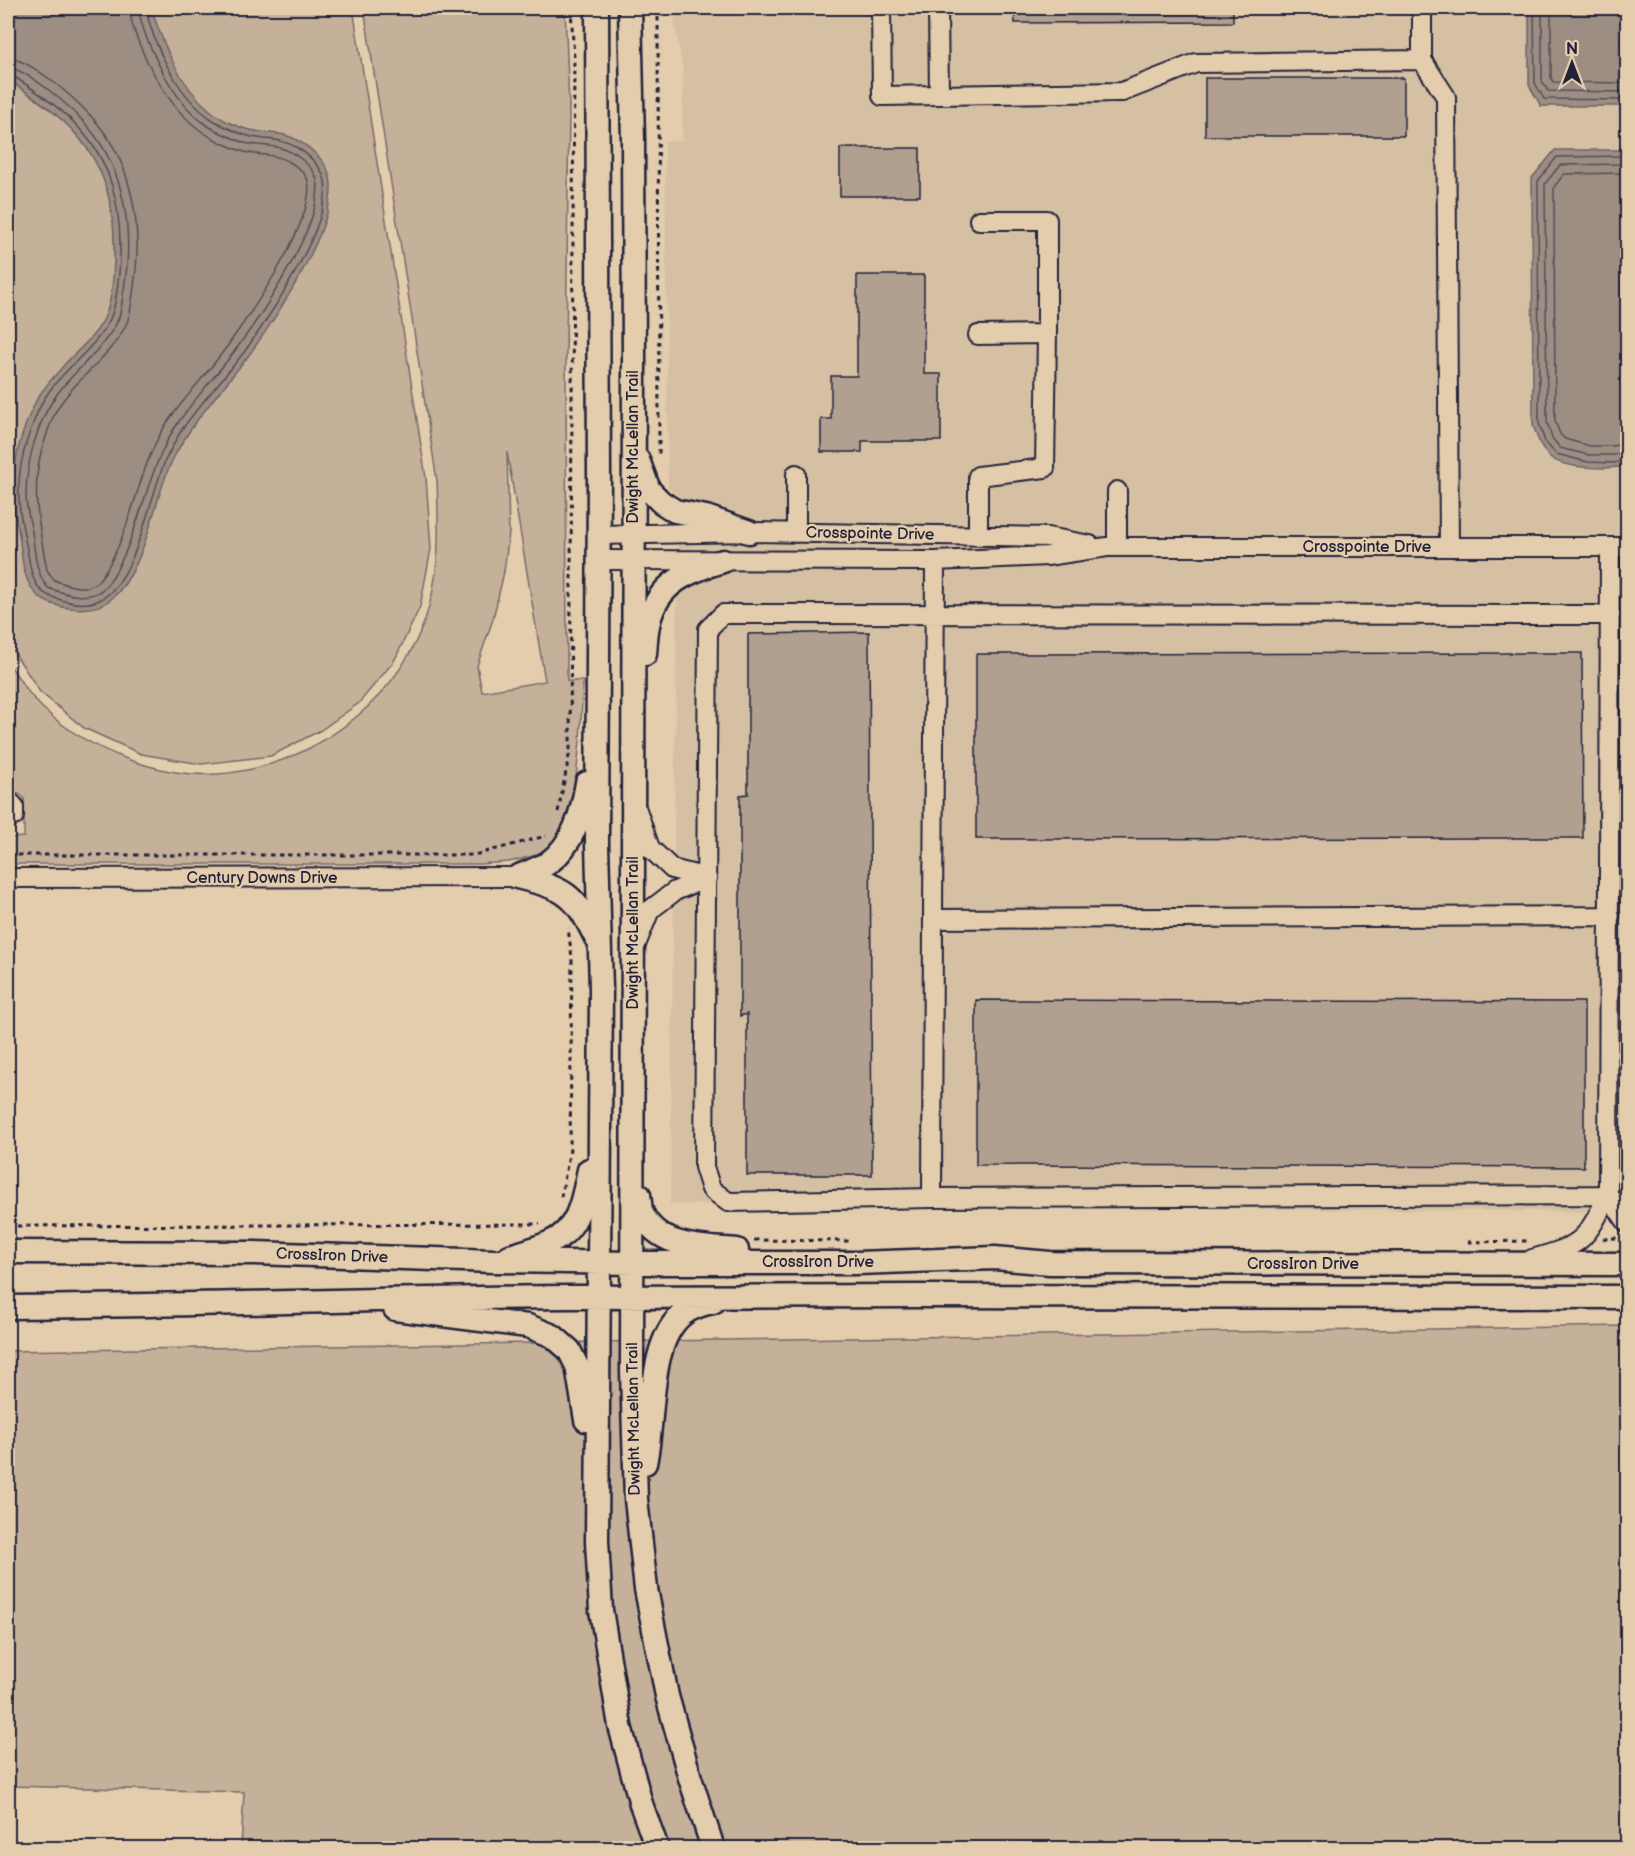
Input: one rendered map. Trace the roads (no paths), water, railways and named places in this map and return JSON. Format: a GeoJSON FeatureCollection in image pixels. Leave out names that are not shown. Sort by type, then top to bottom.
{"type":"FeatureCollection","features":[{"type":"Feature","properties":{"kind":"main road","name":"Dwight McLellan Trail"},"geometry":{"type":"LineString","coordinates":[[597,8],[600,989],[597,1513],[601,1610],[620,1726],[641,1804],[657,1848]]}},
{"type":"Feature","properties":{"kind":"main road","name":"Dwight McLellan Trail"},"geometry":{"type":"LineString","coordinates":[[630,8],[633,140],[632,1372],[636,1499],[646,1589],[667,1696],[712,1848]]}},
{"type":"Feature","properties":{"kind":"main road"},"geometry":{"type":"LineString","coordinates":[[632,436],[642,473],[650,490],[661,502],[675,511],[706,517],[749,532]]}},
{"type":"Feature","properties":{"kind":"main road"},"geometry":{"type":"LineString","coordinates":[[633,714],[643,675],[649,621],[658,599],[665,588],[678,578],[694,570],[723,561]]}},
{"type":"Feature","properties":{"kind":"main road"},"geometry":{"type":"LineString","coordinates":[[517,877],[548,862],[552,839],[574,831],[582,811],[598,719]]}},
{"type":"Feature","properties":{"kind":"main road"},"geometry":{"type":"LineString","coordinates":[[517,877],[561,890],[576,902],[599,944]]}},
{"type":"Feature","properties":{"kind":"main road"},"geometry":{"type":"LineString","coordinates":[[494,1261],[552,1242],[577,1219],[599,1127]]}},
{"type":"Feature","properties":{"kind":"main road"},"geometry":{"type":"LineString","coordinates":[[633,1169],[642,1213],[664,1238],[682,1244],[738,1250],[766,1263]]}},
{"type":"Feature","properties":{"kind":"main road","name":"CrossIron Drive"},"geometry":{"type":"LineString","coordinates":[[8,1252],[254,1253],[598,1263],[857,1263],[994,1258],[1050,1263],[1628,1264]]}},
{"type":"Feature","properties":{"kind":"main road","name":"CrossIron Drive"},"geometry":{"type":"LineString","coordinates":[[8,1307],[822,1295],[1628,1297]]}},
{"type":"Feature","properties":{"kind":"main road"},"geometry":{"type":"LineString","coordinates":[[636,1499],[648,1448],[655,1379],[662,1345],[683,1314],[702,1305],[731,1297]]}},
{"type":"Feature","properties":{"kind":"main road"},"geometry":{"type":"LineString","coordinates":[[340,1301],[426,1314],[504,1322],[528,1326],[553,1336],[569,1350],[576,1366],[582,1392],[597,1513]]}},
{"type":"Feature","properties":{"kind":"street"},"geometry":{"type":"LineString","coordinates":[[881,8],[882,96],[1122,92],[1196,63],[1422,60]]}},
{"type":"Feature","properties":{"kind":"street"},"geometry":{"type":"LineString","coordinates":[[938,8],[939,95]]}},
{"type":"Feature","properties":{"kind":"street"},"geometry":{"type":"LineString","coordinates":[[1422,8],[1422,60],[1446,97],[1449,547]]}},
{"type":"Feature","properties":{"kind":"street"},"geometry":{"type":"LineString","coordinates":[[978,536],[978,476],[1045,468],[1047,334],[1047,220],[979,220]]}},
{"type":"Feature","properties":{"kind":"street"},"geometry":{"type":"LineString","coordinates":[[978,335],[1047,334]]}},
{"type":"Feature","properties":{"kind":"street"},"geometry":{"type":"LineString","coordinates":[[795,474],[795,533]]}},
{"type":"Feature","properties":{"kind":"street"},"geometry":{"type":"LineString","coordinates":[[1112,547],[1117,491]]}},
{"type":"Feature","properties":{"kind":"street","name":"Crosspointe Drive"},"geometry":{"type":"LineString","coordinates":[[598,535],[749,532],[1048,537],[1112,547]]}},
{"type":"Feature","properties":{"kind":"street","name":"Crosspointe Drive"},"geometry":{"type":"LineString","coordinates":[[598,560],[935,561],[1047,556],[1112,547],[1619,547]]}},
{"type":"Feature","properties":{"kind":"street"},"geometry":{"type":"LineString","coordinates":[[1514,1264],[1564,1250],[1584,1239],[1608,1195],[1611,615],[1619,547]]}},
{"type":"Feature","properties":{"kind":"street"},"geometry":{"type":"LineString","coordinates":[[932,1198],[935,561]]}},
{"type":"Feature","properties":{"kind":"street"},"geometry":{"type":"LineString","coordinates":[[1608,1195],[932,1198],[728,1202],[711,1189],[704,1167],[708,629],[723,614],[1611,615]]}},
{"type":"Feature","properties":{"kind":"street"},"geometry":{"type":"LineString","coordinates":[[8,800],[14,806],[14,816],[8,816]]}},
{"type":"Feature","properties":{"kind":"street"},"geometry":{"type":"LineString","coordinates":[[633,800],[650,848],[672,868],[707,878]]}},
{"type":"Feature","properties":{"kind":"street","name":"Century Downs Drive"},"geometry":{"type":"LineString","coordinates":[[8,879],[517,877]]}},
{"type":"Feature","properties":{"kind":"street"},"geometry":{"type":"LineString","coordinates":[[633,952],[650,910],[675,891],[707,878]]}},
{"type":"Feature","properties":{"kind":"street"},"geometry":{"type":"LineString","coordinates":[[933,919],[1610,916]]}},
{"type":"Feature","properties":{"kind":"street"},"geometry":{"type":"LineString","coordinates":[[1608,1195],[1628,1224]]}},
{"type":"Feature","properties":{"kind":"water"},"geometry":{"type":"Polygon","coordinates":[[[8,8],[151,8],[174,64],[200,101],[216,115],[232,124],[250,130],[285,135],[299,141],[324,163],[330,177],[330,196],[325,219],[303,269],[261,339],[199,418],[173,459],[133,571],[123,587],[110,600],[84,609],[52,604],[32,589],[24,567],[13,504],[13,488],[15,463],[21,438],[38,398],[65,364],[94,334],[106,314],[113,275],[113,220],[108,193],[100,170],[88,149],[54,113],[8,80],[8,8]]]}},
{"type":"Feature","properties":{"kind":"water"},"geometry":{"type":"Polygon","coordinates":[[[1529,8],[1627,8],[1627,106],[1541,106],[1529,85],[1529,8]]]}},
{"type":"Feature","properties":{"kind":"water"},"geometry":{"type":"Polygon","coordinates":[[[1555,150],[1627,150],[1628,465],[1620,467],[1576,466],[1556,461],[1544,450],[1533,425],[1532,178],[1555,150]]]}}]}
